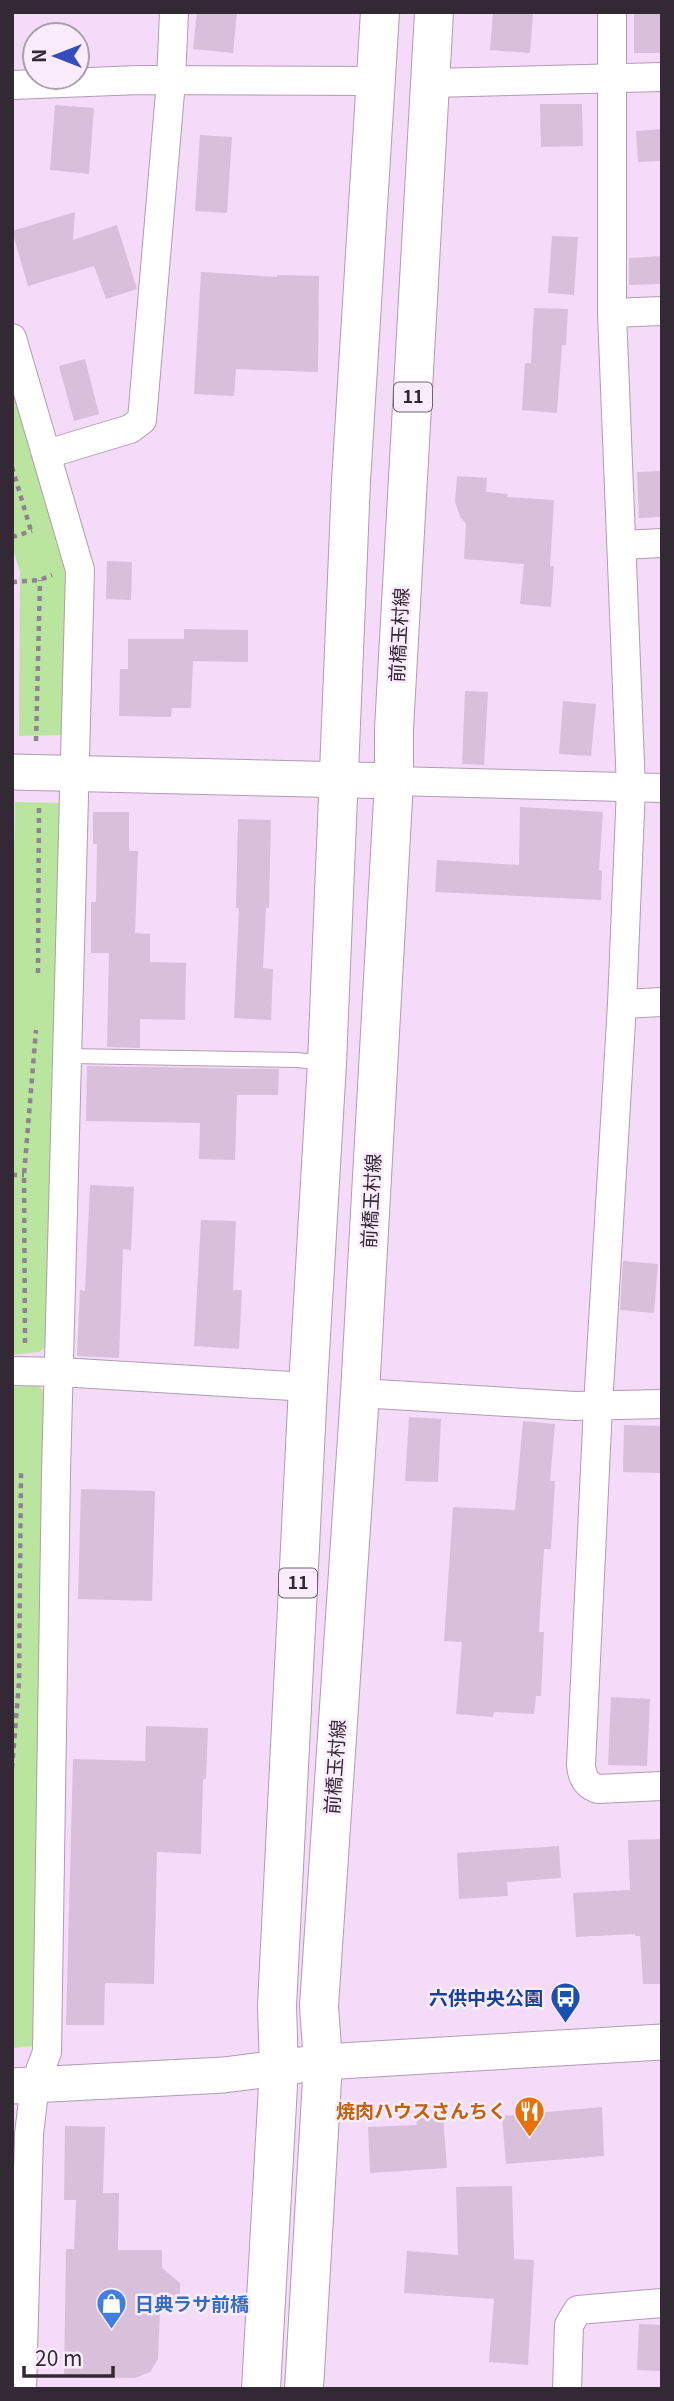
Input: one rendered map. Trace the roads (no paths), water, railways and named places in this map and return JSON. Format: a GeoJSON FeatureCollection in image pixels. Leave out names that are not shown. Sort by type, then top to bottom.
{"type":"FeatureCollection","features":[{"type":"Feature","properties":{"kind":"main road","name":"11"},"geometry":{"type":"LineString","coordinates":[[261,2389],[279,2068],[277,2006],[327,1063],[351,481],[380,12]]}},
{"type":"Feature","properties":{"kind":"main road","name":"前橋玉村線"},"geometry":{"type":"LineString","coordinates":[[304,2389],[323,2062],[319,2006],[360,1393],[434,12]]}},
{"type":"Feature","properties":{"kind":"street"},"geometry":{"type":"LineString","coordinates":[[47,454],[130,429],[142,420],[171,81],[174,12]]}},
{"type":"Feature","properties":{"kind":"street"},"geometry":{"type":"LineString","coordinates":[[612,12],[612,313],[631,788],[622,1004],[598,1406],[582,1774],[591,1787],[662,1786]]}},
{"type":"Feature","properties":{"kind":"street"},"geometry":{"type":"LineString","coordinates":[[432,83],[662,77]]}},
{"type":"Feature","properties":{"kind":"street"},"geometry":{"type":"LineString","coordinates":[[12,85],[140,80],[377,80]]}},
{"type":"Feature","properties":{"kind":"street"},"geometry":{"type":"LineString","coordinates":[[612,313],[662,311]]}},
{"type":"Feature","properties":{"kind":"street"},"geometry":{"type":"LineString","coordinates":[[12,338],[80,570],[56,1474],[47,2052],[24,2085],[29,2134],[19,2384]]}},
{"type":"Feature","properties":{"kind":"street"},"geometry":{"type":"LineString","coordinates":[[622,545],[662,543]]}},
{"type":"Feature","properties":{"kind":"street"},"geometry":{"type":"LineString","coordinates":[[12,772],[423,780],[662,788]]}},
{"type":"Feature","properties":{"kind":"street"},"geometry":{"type":"LineString","coordinates":[[622,1004],[662,1002]]}},
{"type":"Feature","properties":{"kind":"street"},"geometry":{"type":"LineString","coordinates":[[19,1372],[60,1372],[308,1387]]}},
{"type":"Feature","properties":{"kind":"street"},"geometry":{"type":"LineString","coordinates":[[360,1393],[598,1406],[662,1404]]}},
{"type":"Feature","properties":{"kind":"street"},"geometry":{"type":"LineString","coordinates":[[24,2085],[223,2075],[323,2062],[662,2042]]}},
{"type":"Feature","properties":{"kind":"street"},"geometry":{"type":"LineString","coordinates":[[566,2389],[569,2325],[578,2310],[662,2303]]}},
{"type":"Feature","properties":{"kind":"lane"},"geometry":{"type":"LineString","coordinates":[[68,1056],[297,1060],[327,1063]]}},
{"type":"Feature","properties":{"kind":"place","name":"六供中央公園"},"geometry":{"type":"Point","coordinates":[566,2025]}},
{"type":"Feature","properties":{"kind":"place","name":"焼肉ハウスさんちく"},"geometry":{"type":"Point","coordinates":[530,2138]}},
{"type":"Feature","properties":{"kind":"place","name":"日典ラサ前橋"},"geometry":{"type":"Point","coordinates":[112,2331]}}]}
